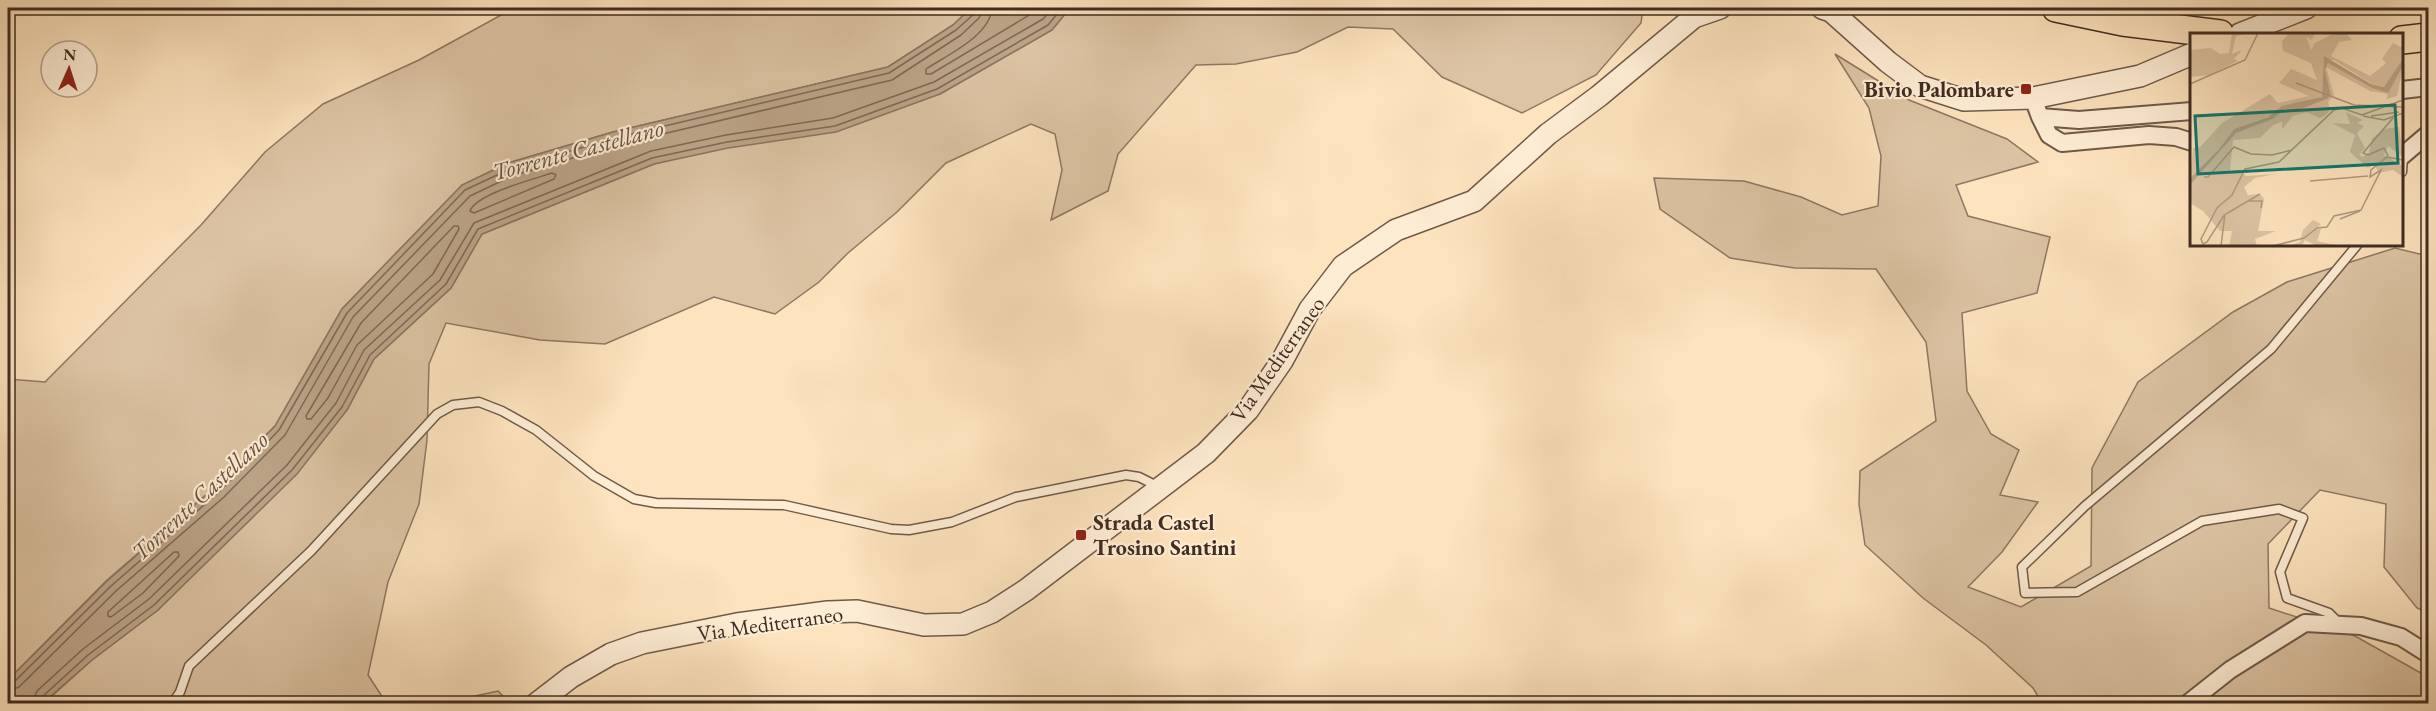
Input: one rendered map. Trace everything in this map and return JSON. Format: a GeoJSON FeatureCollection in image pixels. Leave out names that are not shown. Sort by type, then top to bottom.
{"type":"FeatureCollection","features":[{"type":"Feature","properties":{"kind":"highway"},"geometry":{"type":"LineString","coordinates":[[2056,8],[2123,22],[2212,33]]}},
{"type":"Feature","properties":{"kind":"highway"},"geometry":{"type":"LineString","coordinates":[[2403,40],[2428,37]]}},
{"type":"Feature","properties":{"kind":"street","name":"Via Mediterraneo"},"geometry":{"type":"LineString","coordinates":[[536,704],[571,677],[611,654],[642,643],[737,624],[857,611],[924,625],[963,624],[992,612],[1026,590],[1206,453],[1248,410],[1282,361],[1310,309],[1343,266],[1396,230],[1474,201],[1548,134],[1599,96],[1694,17],[1720,8]]}},
{"type":"Feature","properties":{"kind":"street"},"geometry":{"type":"LineString","coordinates":[[1822,8],[1831,11],[1887,62],[1920,86],[1964,100],[2036,108],[2079,120],[2190,111]]}},
{"type":"Feature","properties":{"kind":"street"},"geometry":{"type":"LineString","coordinates":[[2243,33],[2306,8]]}},
{"type":"Feature","properties":{"kind":"street"},"geometry":{"type":"LineString","coordinates":[[2036,108],[2140,76],[2190,55]]}},
{"type":"Feature","properties":{"kind":"street"},"geometry":{"type":"LineString","coordinates":[[2403,90],[2428,87]]}},
{"type":"Feature","properties":{"kind":"street"},"geometry":{"type":"LineString","coordinates":[[2036,108],[2049,135],[2062,143],[2149,135],[2176,137],[2190,141]]}},
{"type":"Feature","properties":{"kind":"street"},"geometry":{"type":"LineString","coordinates":[[2403,161],[2428,134]]}},
{"type":"Feature","properties":{"kind":"street"},"geometry":{"type":"LineString","coordinates":[[2187,704],[2230,670],[2305,623],[2361,626],[2401,638],[2428,654]]}},
{"type":"Feature","properties":{"kind":"lane"},"geometry":{"type":"LineString","coordinates":[[2340,624],[2329,613],[2287,598],[2280,572],[2303,518],[2279,509],[2202,521],[2077,592],[2025,593],[2022,567],[2085,506],[2271,350],[2356,246]]}},
{"type":"Feature","properties":{"kind":"lane"},"geometry":{"type":"LineString","coordinates":[[172,704],[180,692],[189,666],[311,551],[437,414],[453,405],[479,402],[502,411],[536,430],[594,476],[634,499],[656,503],[783,505],[891,529],[909,530],[952,522],[1016,497],[1089,481],[1126,475],[1139,477],[1160,487]]}},
{"type":"Feature","properties":{"kind":"shaded area"},"geometry":{"type":"Polygon","coordinates":[[[514,8],[971,8],[953,25],[888,67],[613,132],[508,163],[462,185],[342,309],[275,426],[215,487],[106,581],[8,680],[8,379],[45,382],[201,225],[265,152],[323,104],[419,60],[514,8]]]}},
{"type":"Feature","properties":{"kind":"shaded area"},"geometry":{"type":"Polygon","coordinates":[[[1070,8],[1643,8],[1641,23],[1596,75],[1522,113],[1442,77],[1393,29],[1348,27],[1297,52],[1236,64],[1196,65],[1118,154],[1108,191],[1051,220],[1062,170],[1055,134],[1031,124],[946,163],[897,212],[848,253],[819,282],[775,314],[714,297],[605,344],[540,340],[446,323],[429,364],[427,440],[419,504],[388,582],[368,675],[385,701],[430,703],[43,704],[92,660],[158,610],[222,545],[347,410],[374,359],[451,288],[482,234],[654,164],[940,94],[1052,30],[1070,8]]]}},
{"type":"Feature","properties":{"kind":"shaded area"},"geometry":{"type":"Polygon","coordinates":[[[1835,54],[1909,100],[2007,139],[2038,162],[1956,185],[1968,216],[2050,237],[2037,293],[1962,313],[1967,391],[1991,434],[2019,450],[2000,495],[2038,502],[2002,552],[1968,587],[2021,607],[2091,566],[2092,468],[2138,382],[2233,312],[2287,282],[2395,248],[2428,256],[2428,613],[2417,608],[2384,567],[2386,504],[2320,490],[2268,544],[2269,608],[2355,636],[2428,677],[2428,703],[2149,704],[2147,700],[2140,704],[2042,703],[2033,688],[1986,645],[1923,598],[1865,545],[1859,504],[1860,471],[1936,421],[1926,342],[1876,269],[1795,268],[1730,258],[1660,209],[1654,178],[1744,181],[1801,197],[1842,215],[1878,206],[1881,156],[1869,108],[1835,54]]]}},
{"type":"Feature","properties":{"kind":"shaded area"},"geometry":{"type":"Polygon","coordinates":[[[498,691],[510,703],[442,703],[498,691]]]}},
{"type":"Feature","properties":{"kind":"water","name":"Torrente Castellano"},"geometry":{"type":"Polygon","coordinates":[[[971,8],[1070,8],[1052,30],[940,94],[836,132],[728,148],[654,164],[482,234],[451,288],[374,359],[347,410],[297,474],[158,610],[92,660],[43,703],[8,703],[8,680],[107,581],[215,487],[275,426],[342,309],[462,185],[508,163],[613,132],[888,67],[953,25],[971,8]]]}},
{"type":"Feature","properties":{"kind":"place","name":"Bivio Palombare"},"geometry":{"type":"Point","coordinates":[2026,89]}},
{"type":"Feature","properties":{"kind":"place","name":"Strada Castel Trosino Santini"},"geometry":{"type":"Point","coordinates":[1081,535]}}]}
